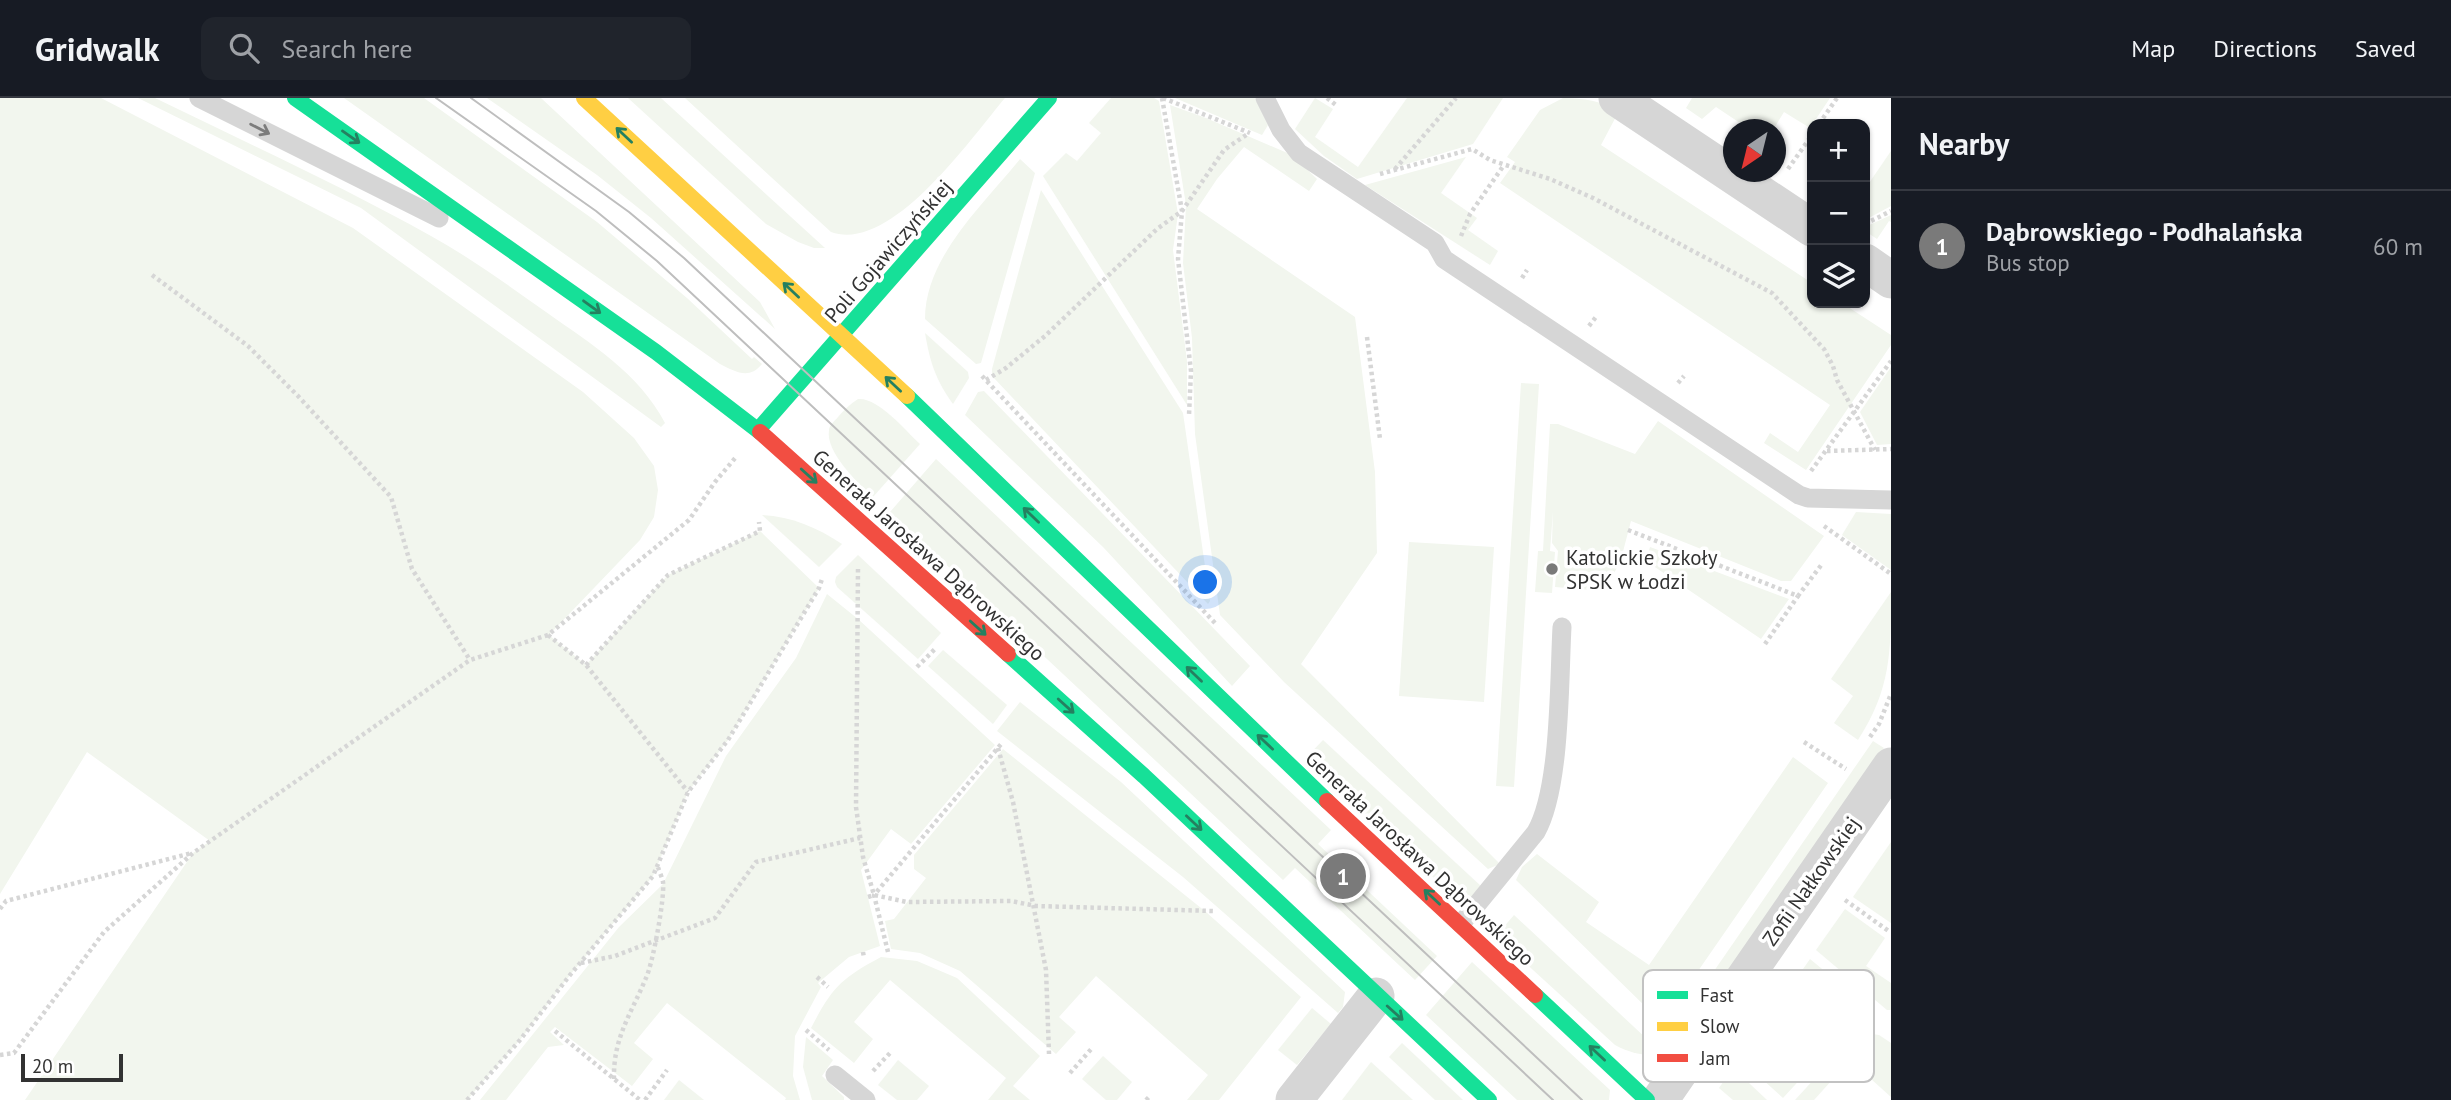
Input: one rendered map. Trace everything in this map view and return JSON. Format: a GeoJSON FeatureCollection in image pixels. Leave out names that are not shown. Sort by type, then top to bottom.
{"type":"FeatureCollection","features":[{"type":"Feature","properties":{"kind":"main road","name":"Generała Jarosława Dąbrowskiego"},"geometry":{"type":"LineString","coordinates":[[295,98],[656,352],[758,430],[1144,776],[1489,1100]]}},
{"type":"Feature","properties":{"kind":"main road","name":"Generała Jarosława Dąbrowskiego"},"geometry":{"type":"LineString","coordinates":[[584,98],[944,430],[1243,722],[1647,1100]]}},
{"type":"Feature","properties":{"kind":"main road","name":"Poli Gojawiczyńskiej"},"geometry":{"type":"LineString","coordinates":[[758,430],[1049,98]]}},
{"type":"Feature","properties":{"kind":"street"},"geometry":{"type":"LineString","coordinates":[[1617,98],[1807,225]]}},
{"type":"Feature","properties":{"kind":"street"},"geometry":{"type":"LineString","coordinates":[[1870,265],[1891,280]]}},
{"type":"Feature","properties":{"kind":"street","name":"Zofii Nałkowskiej"},"geometry":{"type":"LineString","coordinates":[[1750,970],[1891,766]]}},
{"type":"Feature","properties":{"kind":"street"},"geometry":{"type":"LineString","coordinates":[[1294,1100],[1376,996]]}},
{"type":"Feature","properties":{"kind":"street","name":"Zofii Nałkowskiej"},"geometry":{"type":"LineString","coordinates":[[1660,1100],[1672,1082]]}},
{"type":"Feature","properties":{"kind":"lane"},"geometry":{"type":"LineString","coordinates":[[200,98],[537,267]]}},
{"type":"Feature","properties":{"kind":"lane"},"geometry":{"type":"LineString","coordinates":[[1265,98],[1281,130],[1299,153],[1435,243],[1444,259],[1799,495],[1808,498],[1891,500]]}},
{"type":"Feature","properties":{"kind":"lane"},"geometry":{"type":"LineString","coordinates":[[1461,924],[1543,820],[1555,753],[1562,626]]}},
{"type":"Feature","properties":{"kind":"lane"},"geometry":{"type":"LineString","coordinates":[[835,1075],[866,1100]]}},
{"type":"Feature","properties":{"kind":"path"},"geometry":{"type":"LineString","coordinates":[[1162,98],[1272,142],[1281,130]]}},
{"type":"Feature","properties":{"kind":"path"},"geometry":{"type":"LineString","coordinates":[[1162,98],[1182,211],[1178,259],[1191,371],[1189,415]]}},
{"type":"Feature","properties":{"kind":"path"},"geometry":{"type":"LineString","coordinates":[[1327,98],[1336,105]]}},
{"type":"Feature","properties":{"kind":"path"},"geometry":{"type":"LineString","coordinates":[[1395,169],[1456,98]]}},
{"type":"Feature","properties":{"kind":"path"},"geometry":{"type":"LineString","coordinates":[[1823,119],[1838,98]]}},
{"type":"Feature","properties":{"kind":"path"},"geometry":{"type":"LineString","coordinates":[[1215,623],[984,378],[1006,368],[1045,337],[1157,229],[1182,211],[1224,150],[1249,133]]}},
{"type":"Feature","properties":{"kind":"path"},"geometry":{"type":"LineString","coordinates":[[1787,171],[1807,142]]}},
{"type":"Feature","properties":{"kind":"path"},"geometry":{"type":"LineString","coordinates":[[1349,185],[1395,169],[1472,149],[1504,165],[1550,179],[1593,198],[1772,293],[1824,349],[1875,450]]}},
{"type":"Feature","properties":{"kind":"path"},"geometry":{"type":"LineString","coordinates":[[1457,244],[1471,214],[1504,165]]}},
{"type":"Feature","properties":{"kind":"path"},"geometry":{"type":"LineString","coordinates":[[1870,222],[1891,211]]}},
{"type":"Feature","properties":{"kind":"path"},"geometry":{"type":"LineString","coordinates":[[152,275],[248,346],[391,497],[412,569],[470,660]]}},
{"type":"Feature","properties":{"kind":"path"},"geometry":{"type":"LineString","coordinates":[[1367,337],[1380,439]]}},
{"type":"Feature","properties":{"kind":"path"},"geometry":{"type":"LineString","coordinates":[[1891,361],[1826,451],[1891,449]]}},
{"type":"Feature","properties":{"kind":"path"},"geometry":{"type":"LineString","coordinates":[[0,1055],[14,1053],[104,932],[192,853],[470,660],[548,635],[689,520],[715,482],[758,430]]}},
{"type":"Feature","properties":{"kind":"path"},"geometry":{"type":"LineString","coordinates":[[1808,498],[1819,523],[1891,575]]}},
{"type":"Feature","properties":{"kind":"path"},"geometry":{"type":"LineString","coordinates":[[586,665],[668,575],[760,531],[759,522]]}},
{"type":"Feature","properties":{"kind":"path"},"geometry":{"type":"LineString","coordinates":[[1628,530],[1798,596]]}},
{"type":"Feature","properties":{"kind":"path"},"geometry":{"type":"LineString","coordinates":[[854,560],[858,570],[856,807],[871,896],[888,952]]}},
{"type":"Feature","properties":{"kind":"path"},"geometry":{"type":"LineString","coordinates":[[1765,644],[1822,564]]}},
{"type":"Feature","properties":{"kind":"path"},"geometry":{"type":"LineString","coordinates":[[467,1100],[520,1040],[653,876],[688,792],[728,740],[822,579]]}},
{"type":"Feature","properties":{"kind":"path"},"geometry":{"type":"LineString","coordinates":[[548,635],[586,665],[688,792]]}},
{"type":"Feature","properties":{"kind":"path"},"geometry":{"type":"LineString","coordinates":[[917,667],[936,648]]}},
{"type":"Feature","properties":{"kind":"path"},"geometry":{"type":"LineString","coordinates":[[1804,742],[1846,770]]}},
{"type":"Feature","properties":{"kind":"path"},"geometry":{"type":"LineString","coordinates":[[871,896],[1002,743]]}},
{"type":"Feature","properties":{"kind":"path"},"geometry":{"type":"LineString","coordinates":[[998,748],[1013,802],[1031,905],[1046,970],[1049,1054]]}},
{"type":"Feature","properties":{"kind":"path"},"geometry":{"type":"LineString","coordinates":[[580,963],[615,956],[715,918],[756,862],[860,838]]}},
{"type":"Feature","properties":{"kind":"path"},"geometry":{"type":"LineString","coordinates":[[0,909],[6,901],[192,853]]}},
{"type":"Feature","properties":{"kind":"path"},"geometry":{"type":"LineString","coordinates":[[614,1079],[623,1024],[647,976],[656,939],[663,884],[657,866]]}},
{"type":"Feature","properties":{"kind":"path"},"geometry":{"type":"LineString","coordinates":[[871,896],[907,902],[1011,901],[1031,905],[1213,911]]}},
{"type":"Feature","properties":{"kind":"path"},"geometry":{"type":"LineString","coordinates":[[1844,900],[1890,932]]}},
{"type":"Feature","properties":{"kind":"path"},"geometry":{"type":"LineString","coordinates":[[817,977],[828,987]]}},
{"type":"Feature","properties":{"kind":"path"},"geometry":{"type":"LineString","coordinates":[[555,1031],[642,1100],[667,1070]]}},
{"type":"Feature","properties":{"kind":"path"},"geometry":{"type":"LineString","coordinates":[[1070,1073],[1093,1047]]}},
{"type":"Feature","properties":{"kind":"path"},"geometry":{"type":"LineString","coordinates":[[865,1080],[890,1053]]}},
{"type":"Feature","properties":{"kind":"shaded area"},"geometry":{"type":"Polygon","coordinates":[[[0,98],[101,98],[353,228],[583,392],[634,438],[654,466],[658,490],[654,517],[640,540],[549,635],[586,665],[668,575],[760,531],[819,588],[728,740],[688,792],[653,876],[570,975],[520,1040],[467,1100],[25,1100],[193,853],[210,841],[87,752],[0,894],[0,98]]]}},
{"type":"Feature","properties":{"kind":"shaded area"},"geometry":{"type":"Polygon","coordinates":[[[138,98],[155,98],[259,148],[363,200],[461,254],[613,361],[642,389],[665,423],[661,427],[361,208],[138,98]]]}},
{"type":"Feature","properties":{"kind":"shaded area"},"geometry":{"type":"Polygon","coordinates":[[[344,98],[424,98],[597,222],[687,298],[752,359],[754,357],[762,364],[752,372],[742,373],[720,364],[344,98]]]}},
{"type":"Feature","properties":{"kind":"shaded area"},"geometry":{"type":"Polygon","coordinates":[[[487,98],[541,98],[760,302],[775,329],[651,218],[597,175],[487,98]]]}},
{"type":"Feature","properties":{"kind":"shaded area"},"geometry":{"type":"Polygon","coordinates":[[[628,98],[661,98],[825,248],[814,248],[798,242],[766,224],[628,98]]]}},
{"type":"Feature","properties":{"kind":"shaded area"},"geometry":{"type":"Polygon","coordinates":[[[685,98],[1005,98],[928,188],[879,226],[854,234],[831,232],[685,98]]]}},
{"type":"Feature","properties":{"kind":"shaded area"},"geometry":{"type":"Polygon","coordinates":[[[1111,98],[1154,98],[1159,101],[1178,214],[1173,250],[1187,361],[1187,405],[1043,176],[1066,153],[1077,161],[1101,133],[1089,123],[1111,98]]]}},
{"type":"Feature","properties":{"kind":"shaded area"},"geometry":{"type":"Polygon","coordinates":[[[1175,98],[1255,98],[1268,125],[1262,135],[1175,98]]]}},
{"type":"Feature","properties":{"kind":"shaded area"},"geometry":{"type":"Polygon","coordinates":[[[1315,98],[1333,109],[1315,137],[1358,167],[1407,98],[1503,98],[1473,144],[1357,179],[1324,156],[1295,129],[1315,98]]]}},
{"type":"Feature","properties":{"kind":"shaded area"},"geometry":{"type":"Polygon","coordinates":[[[1563,98],[1592,101],[1619,111],[1601,145],[1807,280],[1807,308],[1850,308],[1891,335],[1891,345],[1806,470],[1764,443],[1770,433],[1798,452],[1830,405],[1500,183],[1515,162],[1507,157],[1540,110],[1563,98]]]}},
{"type":"Feature","properties":{"kind":"shaded area"},"geometry":{"type":"Polygon","coordinates":[[[1692,98],[1830,98],[1816,119],[1807,119],[1807,126],[1784,112],[1780,119],[1734,119],[1716,107],[1702,119],[1686,108],[1692,98]]]}},
{"type":"Feature","properties":{"kind":"shaded area"},"geometry":{"type":"Polygon","coordinates":[[[1170,105],[1292,155],[1317,179],[1309,191],[1244,147],[1217,179],[1197,209],[1355,317],[1375,472],[1377,553],[1301,664],[1500,864],[1488,869],[1284,682],[1220,615],[1195,434],[1192,338],[1183,263],[1186,205],[1170,105]]]}},
{"type":"Feature","properties":{"kind":"shaded area"},"geometry":{"type":"Polygon","coordinates":[[[1891,151],[1891,206],[1870,217],[1870,182],[1891,151]]]}},
{"type":"Feature","properties":{"kind":"shaded area"},"geometry":{"type":"Polygon","coordinates":[[[1466,157],[1441,193],[1477,218],[1468,230],[1498,251],[1490,265],[1365,185],[1466,157]]]}},
{"type":"Feature","properties":{"kind":"shaded area"},"geometry":{"type":"Polygon","coordinates":[[[1020,159],[1035,173],[981,363],[976,364],[925,319],[928,296],[945,253],[974,213],[1020,159]]]}},
{"type":"Feature","properties":{"kind":"shaded area"},"geometry":{"type":"Polygon","coordinates":[[[1041,190],[1183,413],[1210,601],[1208,604],[992,376],[1041,190]]]}},
{"type":"Feature","properties":{"kind":"shaded area"},"geometry":{"type":"Polygon","coordinates":[[[1891,215],[1891,222],[1889,221],[1877,239],[1870,234],[1870,225],[1891,215]]]}},
{"type":"Feature","properties":{"kind":"shaded area"},"geometry":{"type":"Polygon","coordinates":[[[925,333],[968,372],[969,378],[953,404],[934,370],[925,333]]]}},
{"type":"Feature","properties":{"kind":"shaded area"},"geometry":{"type":"Polygon","coordinates":[[[1891,367],[1891,444],[1877,445],[1860,412],[1891,367]]]}},
{"type":"Feature","properties":{"kind":"shaded area"},"geometry":{"type":"Polygon","coordinates":[[[1521,383],[1539,384],[1514,787],[1496,786],[1521,383]]]}},
{"type":"Feature","properties":{"kind":"shaded area"},"geometry":{"type":"Polygon","coordinates":[[[984,391],[1250,666],[1232,686],[1103,547],[965,415],[978,392],[984,391]]]}},
{"type":"Feature","properties":{"kind":"shaded area"},"geometry":{"type":"Polygon","coordinates":[[[858,399],[874,403],[920,444],[873,497],[844,467],[829,439],[831,425],[858,399]]]}},
{"type":"Feature","properties":{"kind":"shaded area"},"geometry":{"type":"Polygon","coordinates":[[[1658,421],[1824,536],[1791,581],[1781,581],[1631,521],[1620,563],[1603,591],[1555,587],[1558,551],[1552,543],[1553,511],[1550,551],[1555,552],[1552,593],[1535,592],[1538,551],[1543,551],[1550,424],[1558,424],[1635,454],[1658,421]]]}},
{"type":"Feature","properties":{"kind":"shaded area"},"geometry":{"type":"Polygon","coordinates":[[[936,459],[1331,830],[1318,844],[1437,956],[1415,980],[1295,868],[1283,880],[890,512],[936,459]]]}},
{"type":"Feature","properties":{"kind":"shaded area"},"geometry":{"type":"Polygon","coordinates":[[[1856,512],[1891,514],[1891,570],[1842,535],[1856,512]]]}},
{"type":"Feature","properties":{"kind":"shaded area"},"geometry":{"type":"Polygon","coordinates":[[[762,515],[804,524],[842,544],[819,567],[762,515]]]}},
{"type":"Feature","properties":{"kind":"shaded area"},"geometry":{"type":"Polygon","coordinates":[[[1409,542],[1494,547],[1484,702],[1399,696],[1409,542]]]}},
{"type":"Feature","properties":{"kind":"shaded area"},"geometry":{"type":"Polygon","coordinates":[[[1650,547],[1789,599],[1761,639],[1646,561],[1650,547]]]}},
{"type":"Feature","properties":{"kind":"shaded area"},"geometry":{"type":"Polygon","coordinates":[[[858,555],[941,633],[918,659],[837,587],[836,577],[858,555]]]}},
{"type":"Feature","properties":{"kind":"shaded area"},"geometry":{"type":"Polygon","coordinates":[[[1891,592],[1889,652],[1883,687],[1858,740],[1834,723],[1853,696],[1831,679],[1891,592]]]}},
{"type":"Feature","properties":{"kind":"shaded area"},"geometry":{"type":"Polygon","coordinates":[[[827,594],[858,619],[995,745],[911,844],[891,829],[861,870],[880,946],[849,957],[818,983],[821,987],[795,1036],[793,1076],[800,1100],[785,1100],[786,1098],[667,1003],[634,1043],[653,1059],[632,1086],[555,1027],[550,1032],[564,1045],[548,1047],[506,1100],[480,1100],[619,927],[663,884],[726,756],[796,658],[827,594]]]}},
{"type":"Feature","properties":{"kind":"shaded area"},"geometry":{"type":"Polygon","coordinates":[[[943,650],[1007,705],[993,724],[928,666],[943,650]]]}},
{"type":"Feature","properties":{"kind":"shaded area"},"geometry":{"type":"Polygon","coordinates":[[[1020,702],[1121,782],[1345,992],[1343,1007],[1338,1013],[1183,877],[997,731],[1020,702]]]}},
{"type":"Feature","properties":{"kind":"shaded area"},"geometry":{"type":"Polygon","coordinates":[[[1323,740],[1482,887],[1465,907],[1306,758],[1323,740]]]}},
{"type":"Feature","properties":{"kind":"shaded area"},"geometry":{"type":"Polygon","coordinates":[[[1873,741],[1884,748],[1730,970],[1715,970],[1873,741]]]}},
{"type":"Feature","properties":{"kind":"shaded area"},"geometry":{"type":"Polygon","coordinates":[[[1003,749],[1206,912],[1301,997],[1219,1100],[1187,1100],[1208,1075],[1096,976],[1059,1017],[1076,1032],[1056,1054],[960,971],[920,953],[891,949],[885,921],[894,919],[926,878],[914,869],[914,855],[1003,749]]]}},
{"type":"Feature","properties":{"kind":"shaded area"},"geometry":{"type":"Polygon","coordinates":[[[1793,757],[1828,783],[1699,970],[1643,970],[1643,1004],[1516,880],[1522,867],[1537,854],[1599,902],[1586,922],[1649,965],[1793,757]]]}},
{"type":"Feature","properties":{"kind":"shaded area"},"geometry":{"type":"Polygon","coordinates":[[[1891,842],[1891,923],[1853,897],[1891,842]]]}},
{"type":"Feature","properties":{"kind":"shaded area"},"geometry":{"type":"Polygon","coordinates":[[[1845,909],[1885,938],[1866,966],[1872,970],[1840,970],[1816,950],[1845,909]]]}},
{"type":"Feature","properties":{"kind":"shaded area"},"geometry":{"type":"Polygon","coordinates":[[[1514,915],[1643,1035],[1643,1054],[1615,1045],[1496,936],[1514,915]]]}},
{"type":"Feature","properties":{"kind":"shaded area"},"geometry":{"type":"Polygon","coordinates":[[[881,957],[917,961],[957,978],[1040,1056],[1013,1086],[1030,1100],[988,1100],[1006,1078],[890,980],[854,1022],[873,1039],[854,1063],[811,1028],[838,986],[881,957]]]}},
{"type":"Feature","properties":{"kind":"shaded area"},"geometry":{"type":"Polygon","coordinates":[[[1810,959],[1823,970],[1802,970],[1810,959]]]}},
{"type":"Feature","properties":{"kind":"shaded area"},"geometry":{"type":"Polygon","coordinates":[[[1472,962],[1610,1090],[1609,1100],[1517,1100],[1426,1015],[1472,962]]]}},
{"type":"Feature","properties":{"kind":"shaded area"},"geometry":{"type":"Polygon","coordinates":[[[1874,971],[1891,983],[1891,1010],[1887,1010],[1874,999],[1874,971]]]}},
{"type":"Feature","properties":{"kind":"shaded area"},"geometry":{"type":"Polygon","coordinates":[[[1312,1008],[1331,1024],[1297,1065],[1278,1050],[1312,1008]]]}},
{"type":"Feature","properties":{"kind":"shaded area"},"geometry":{"type":"Polygon","coordinates":[[[1874,1034],[1891,1043],[1891,1097],[1874,1082],[1874,1034]]]}},
{"type":"Feature","properties":{"kind":"shaded area"},"geometry":{"type":"Polygon","coordinates":[[[806,1037],[833,1060],[822,1076],[844,1100],[812,1100],[803,1067],[806,1037]]]}},
{"type":"Feature","properties":{"kind":"shaded area"},"geometry":{"type":"Polygon","coordinates":[[[1402,1043],[1463,1100],[1435,1100],[1389,1057],[1402,1043]]]}},
{"type":"Feature","properties":{"kind":"shaded area"},"geometry":{"type":"Polygon","coordinates":[[[1103,1056],[1132,1082],[1117,1100],[1106,1100],[1082,1079],[1103,1056]]]}},
{"type":"Feature","properties":{"kind":"shaded area"},"geometry":{"type":"Polygon","coordinates":[[[898,1060],[929,1086],[917,1100],[897,1100],[878,1085],[898,1060]]]}},
{"type":"Feature","properties":{"kind":"shaded area"},"geometry":{"type":"Polygon","coordinates":[[[1371,1062],[1413,1100],[1342,1100],[1371,1062]]]}},
{"type":"Feature","properties":{"kind":"shaded area"},"geometry":{"type":"Polygon","coordinates":[[[679,1080],[704,1100],[664,1100],[679,1080]]]}},
{"type":"Feature","properties":{"kind":"shaded area"},"geometry":{"type":"Polygon","coordinates":[[[1723,1082],[1748,1082],[1767,1100],[1733,1100],[1719,1088],[1723,1082]]]}},
{"type":"Feature","properties":{"kind":"shaded area"},"geometry":{"type":"Polygon","coordinates":[[[1765,1082],[1798,1082],[1783,1098],[1765,1082]]]}},
{"type":"Feature","properties":{"kind":"shaded area"},"geometry":{"type":"Polygon","coordinates":[[[1812,1082],[1830,1082],[1814,1100],[1795,1100],[1812,1082]]]}},
{"type":"Feature","properties":{"kind":"tram line"},"geometry":{"type":"LineString","coordinates":[[436,98],[596,211],[657,261],[1553,1100]]}},
{"type":"Feature","properties":{"kind":"tram line"},"geometry":{"type":"LineString","coordinates":[[471,98],[629,212],[684,258],[1582,1100]]}},
{"type":"Feature","properties":{"kind":"traffic: fast"},"geometry":{"type":"LineString","coordinates":[[295,98],[656,352],[760,432]]}},
{"type":"Feature","properties":{"kind":"traffic: fast"},"geometry":{"type":"LineString","coordinates":[[758,430],[1049,98]]}},
{"type":"Feature","properties":{"kind":"traffic: fast"},"geometry":{"type":"LineString","coordinates":[[907,396],[1327,801]]}},
{"type":"Feature","properties":{"kind":"traffic: fast"},"geometry":{"type":"LineString","coordinates":[[1008,654],[1144,776],[1489,1100]]}},
{"type":"Feature","properties":{"kind":"traffic: fast"},"geometry":{"type":"LineString","coordinates":[[1535,995],[1647,1100]]}},
{"type":"Feature","properties":{"kind":"traffic: slow"},"geometry":{"type":"LineString","coordinates":[[584,98],[907,396]]}},
{"type":"Feature","properties":{"kind":"traffic: jam"},"geometry":{"type":"LineString","coordinates":[[760,432],[1008,654]]}},
{"type":"Feature","properties":{"kind":"traffic: jam"},"geometry":{"type":"LineString","coordinates":[[1327,801],[1535,995]]}},
{"type":"Feature","properties":{"kind":"place","name":"Katolickie Szkoły SPSK w Łodzi"},"geometry":{"type":"Point","coordinates":[1552,569]}},
{"type":"Feature","properties":{"kind":"place","name":"Dąbrowskiego - Podhalańska"},"geometry":{"type":"Point","coordinates":[1343,876]}}]}
